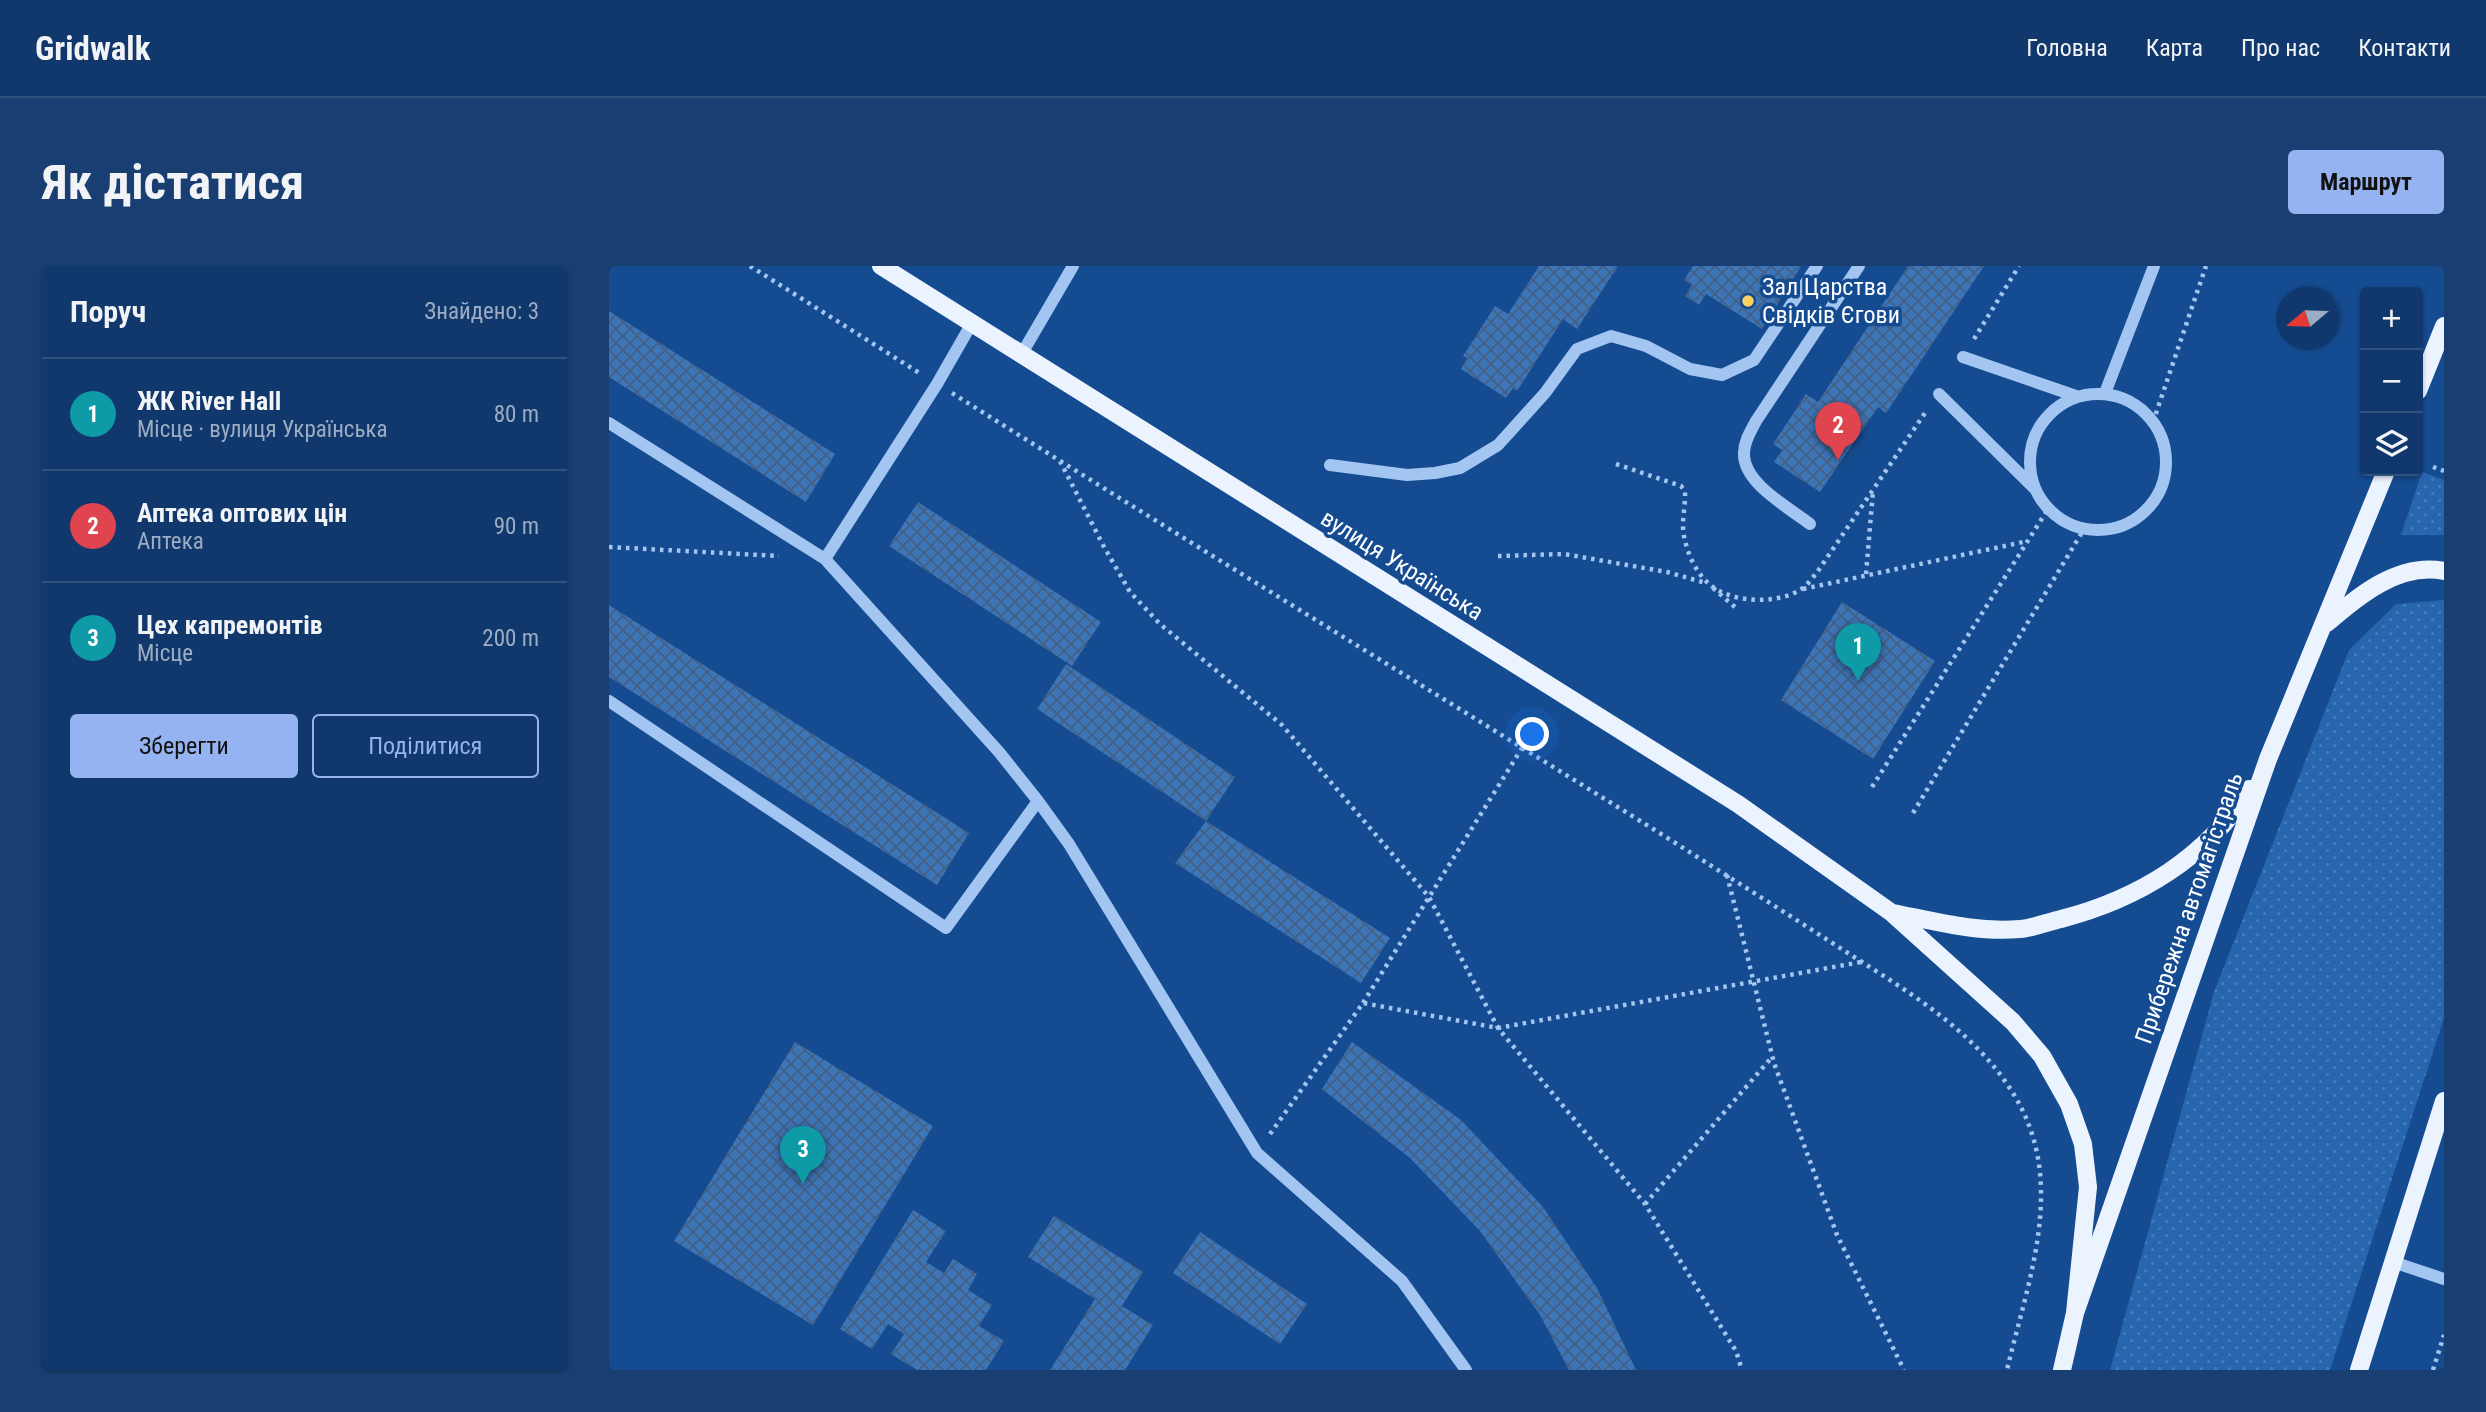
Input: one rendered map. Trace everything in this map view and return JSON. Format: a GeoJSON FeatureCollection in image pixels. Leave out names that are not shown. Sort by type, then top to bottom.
{"type":"FeatureCollection","features":[{"type":"Feature","properties":{"kind":"main road","name":"вулиця Українська"},"geometry":{"type":"LineString","coordinates":[[881,266],[1738,804],[1892,913],[2013,1021],[2042,1056],[2069,1104],[2083,1144],[2088,1187],[2075,1313]]}},
{"type":"Feature","properties":{"kind":"main road"},"geometry":{"type":"LineString","coordinates":[[2423,378],[2444,326]]}},
{"type":"Feature","properties":{"kind":"main road","name":"Прибережна автомагістраль"},"geometry":{"type":"LineString","coordinates":[[2062,1370],[2075,1313],[2268,759],[2384,476]]}},
{"type":"Feature","properties":{"kind":"main road"},"geometry":{"type":"LineString","coordinates":[[2323,626],[2364,591],[2409,572],[2444,571]]}},
{"type":"Feature","properties":{"kind":"main road","name":"вулиця Українська"},"geometry":{"type":"LineString","coordinates":[[1892,913],[1970,928],[2021,929],[2078,915],[2122,900],[2168,873],[2208,841],[2240,805],[2268,759]]}},
{"type":"Feature","properties":{"kind":"main road"},"geometry":{"type":"LineString","coordinates":[[2359,1370],[2444,1101]]}},
{"type":"Feature","properties":{"kind":"lane"},"geometry":{"type":"LineString","coordinates":[[1021,355],[1073,266]]}},
{"type":"Feature","properties":{"kind":"lane"},"geometry":{"type":"LineString","coordinates":[[1329,465],[1407,475],[1460,468],[1498,445],[1545,393],[1577,349],[1611,336],[1646,346],[1690,369],[1722,375],[1754,360],[1817,266]]}},
{"type":"Feature","properties":{"kind":"lane"},"geometry":{"type":"LineString","coordinates":[[1810,524],[1756,483],[1746,468],[1744,452],[1756,421],[1859,266]]}},
{"type":"Feature","properties":{"kind":"lane"},"geometry":{"type":"LineString","coordinates":[[2105,393],[2154,266]]}},
{"type":"Feature","properties":{"kind":"lane"},"geometry":{"type":"LineString","coordinates":[[825,559],[937,384],[972,323]]}},
{"type":"Feature","properties":{"kind":"lane"},"geometry":{"type":"LineString","coordinates":[[1963,357],[2076,396]]}},
{"type":"Feature","properties":{"kind":"lane"},"geometry":{"type":"LineString","coordinates":[[1939,394],[2034,488],[2048,509],[2064,522],[2084,529],[2107,530],[2128,523],[2147,510],[2159,491],[2166,469],[2164,444],[2154,422],[2132,402],[2105,393],[2076,396],[2052,410],[2035,433],[2029,460],[2034,488]]}},
{"type":"Feature","properties":{"kind":"lane"},"geometry":{"type":"LineString","coordinates":[[609,424],[825,559],[999,752],[1038,801],[1069,844],[1257,1153],[1402,1281],[1466,1370]]}},
{"type":"Feature","properties":{"kind":"lane"},"geometry":{"type":"LineString","coordinates":[[609,701],[946,928],[1038,801]]}},
{"type":"Feature","properties":{"kind":"lane"},"geometry":{"type":"LineString","coordinates":[[2393,1262],[2444,1279]]}},
{"type":"Feature","properties":{"kind":"path"},"geometry":{"type":"LineString","coordinates":[[750,266],[1727,875],[1925,1003],[1978,1049],[2012,1090],[2037,1144],[2043,1190],[2040,1230],[2007,1370]]}},
{"type":"Feature","properties":{"kind":"path"},"geometry":{"type":"LineString","coordinates":[[1963,357],[2019,266]]}},
{"type":"Feature","properties":{"kind":"path"},"geometry":{"type":"LineString","coordinates":[[2154,422],[2206,266]]}},
{"type":"Feature","properties":{"kind":"path"},"geometry":{"type":"LineString","coordinates":[[1803,589],[1939,394]]}},
{"type":"Feature","properties":{"kind":"path"},"geometry":{"type":"LineString","coordinates":[[1060,461],[1103,545],[1131,592],[1160,624],[1282,725],[1429,897],[1498,1028],[1645,1204],[1736,1351],[1742,1370]]}},
{"type":"Feature","properties":{"kind":"path"},"geometry":{"type":"LineString","coordinates":[[1616,464],[1682,486],[1685,491],[1682,517],[1684,539],[1693,563],[1709,584],[1736,608]]}},
{"type":"Feature","properties":{"kind":"path"},"geometry":{"type":"LineString","coordinates":[[2433,467],[2444,471]]}},
{"type":"Feature","properties":{"kind":"path"},"geometry":{"type":"LineString","coordinates":[[1866,574],[1873,489]]}},
{"type":"Feature","properties":{"kind":"path"},"geometry":{"type":"LineString","coordinates":[[1872,787],[2048,509]]}},
{"type":"Feature","properties":{"kind":"path"},"geometry":{"type":"LineString","coordinates":[[1913,813],[2084,529]]}},
{"type":"Feature","properties":{"kind":"path"},"geometry":{"type":"LineString","coordinates":[[1497,556],[1564,554],[1667,572],[1757,601],[1783,599],[1803,589],[1866,574],[2028,541]]}},
{"type":"Feature","properties":{"kind":"path"},"geometry":{"type":"LineString","coordinates":[[609,547],[785,556]]}},
{"type":"Feature","properties":{"kind":"path"},"geometry":{"type":"LineString","coordinates":[[1257,1153],[1363,1003],[1522,748]]}},
{"type":"Feature","properties":{"kind":"path"},"geometry":{"type":"LineString","coordinates":[[1727,875],[1773,1057],[1837,1235],[1904,1370]]}},
{"type":"Feature","properties":{"kind":"path"},"geometry":{"type":"LineString","coordinates":[[1363,1003],[1498,1028],[1861,962]]}},
{"type":"Feature","properties":{"kind":"path"},"geometry":{"type":"LineString","coordinates":[[1645,1204],[1773,1057]]}},
{"type":"Feature","properties":{"kind":"path"},"geometry":{"type":"LineString","coordinates":[[2433,1370],[2444,1335]]}},
{"type":"Feature","properties":{"kind":"shaded area"},"geometry":{"type":"Polygon","coordinates":[[[2423,472],[2444,480],[2444,535],[2401,535],[2423,472]]]}},
{"type":"Feature","properties":{"kind":"shaded area"},"geometry":{"type":"Polygon","coordinates":[[[2444,600],[2444,1018],[2330,1370],[2110,1370],[2214,992],[2349,650],[2396,604],[2444,600]]]}},
{"type":"Feature","properties":{"kind":"building"},"geometry":{"type":"Polygon","coordinates":[[[1539,266],[1618,266],[1577,329],[1563,319],[1517,391],[1513,388],[1506,398],[1461,369],[1467,358],[1463,356],[1495,306],[1508,314],[1539,266]]]}},
{"type":"Feature","properties":{"kind":"building","name":"Зал Царства Свідків Єгови"},"geometry":{"type":"Polygon","coordinates":[[[1693,266],[1801,266],[1762,329],[1706,294],[1699,305],[1685,296],[1692,285],[1684,280],[1693,266]]]}},
{"type":"Feature","properties":{"kind":"building"},"geometry":{"type":"Polygon","coordinates":[[[1908,266],[1984,266],[1886,413],[1878,407],[1820,492],[1774,462],[1782,450],[1773,444],[1806,394],[1818,402],[1908,266]]]}},
{"type":"Feature","properties":{"kind":"building"},"geometry":{"type":"Polygon","coordinates":[[[609,311],[835,454],[806,502],[609,377],[609,311]]]}},
{"type":"Feature","properties":{"kind":"building"},"geometry":{"type":"Polygon","coordinates":[[[918,502],[1101,622],[1072,666],[889,546],[918,502]]]}},
{"type":"Feature","properties":{"kind":"building"},"geometry":{"type":"Polygon","coordinates":[[[1842,602],[1935,661],[1873,759],[1781,700],[1842,602]]]}},
{"type":"Feature","properties":{"kind":"building"},"geometry":{"type":"Polygon","coordinates":[[[609,605],[969,833],[937,885],[609,677],[609,605]]]}},
{"type":"Feature","properties":{"kind":"building"},"geometry":{"type":"Polygon","coordinates":[[[1066,664],[1235,777],[1206,821],[1037,709],[1066,664]]]}},
{"type":"Feature","properties":{"kind":"building"},"geometry":{"type":"Polygon","coordinates":[[[1206,821],[1390,938],[1361,983],[1175,863],[1206,821]]]}},
{"type":"Feature","properties":{"kind":"building"},"geometry":{"type":"Polygon","coordinates":[[[795,1042],[933,1126],[813,1325],[674,1241],[795,1042]]]}},
{"type":"Feature","properties":{"kind":"building"},"geometry":{"type":"Polygon","coordinates":[[[1352,1042],[1461,1120],[1543,1207],[1597,1288],[1636,1370],[1569,1370],[1540,1315],[1480,1231],[1410,1158],[1322,1089],[1352,1042]]]}},
{"type":"Feature","properties":{"kind":"building"},"geometry":{"type":"Polygon","coordinates":[[[913,1210],[946,1231],[926,1262],[944,1273],[953,1259],[977,1274],[968,1290],[992,1305],[979,1326],[1004,1341],[986,1370],[917,1370],[891,1354],[904,1334],[888,1324],[872,1349],[840,1329],[913,1210]]]}},
{"type":"Feature","properties":{"kind":"building"},"geometry":{"type":"Polygon","coordinates":[[[1054,1216],[1143,1272],[1122,1306],[1153,1325],[1125,1370],[1050,1370],[1095,1299],[1028,1257],[1054,1216]]]}},
{"type":"Feature","properties":{"kind":"building"},"geometry":{"type":"Polygon","coordinates":[[[1200,1232],[1307,1304],[1280,1344],[1173,1273],[1200,1232]]]}},
{"type":"Feature","properties":{"kind":"place","name":"Зал Царства Свідків Єгови"},"geometry":{"type":"Point","coordinates":[1748,301]}},
{"type":"Feature","properties":{"kind":"place","name":"Аптека оптових цін"},"geometry":{"type":"Point","coordinates":[1838,460]}},
{"type":"Feature","properties":{"kind":"place","name":"ЖК River Hall"},"geometry":{"type":"Point","coordinates":[1858,681]}},
{"type":"Feature","properties":{"kind":"place","name":"Цех капремонтів"},"geometry":{"type":"Point","coordinates":[803,1184]}}]}
